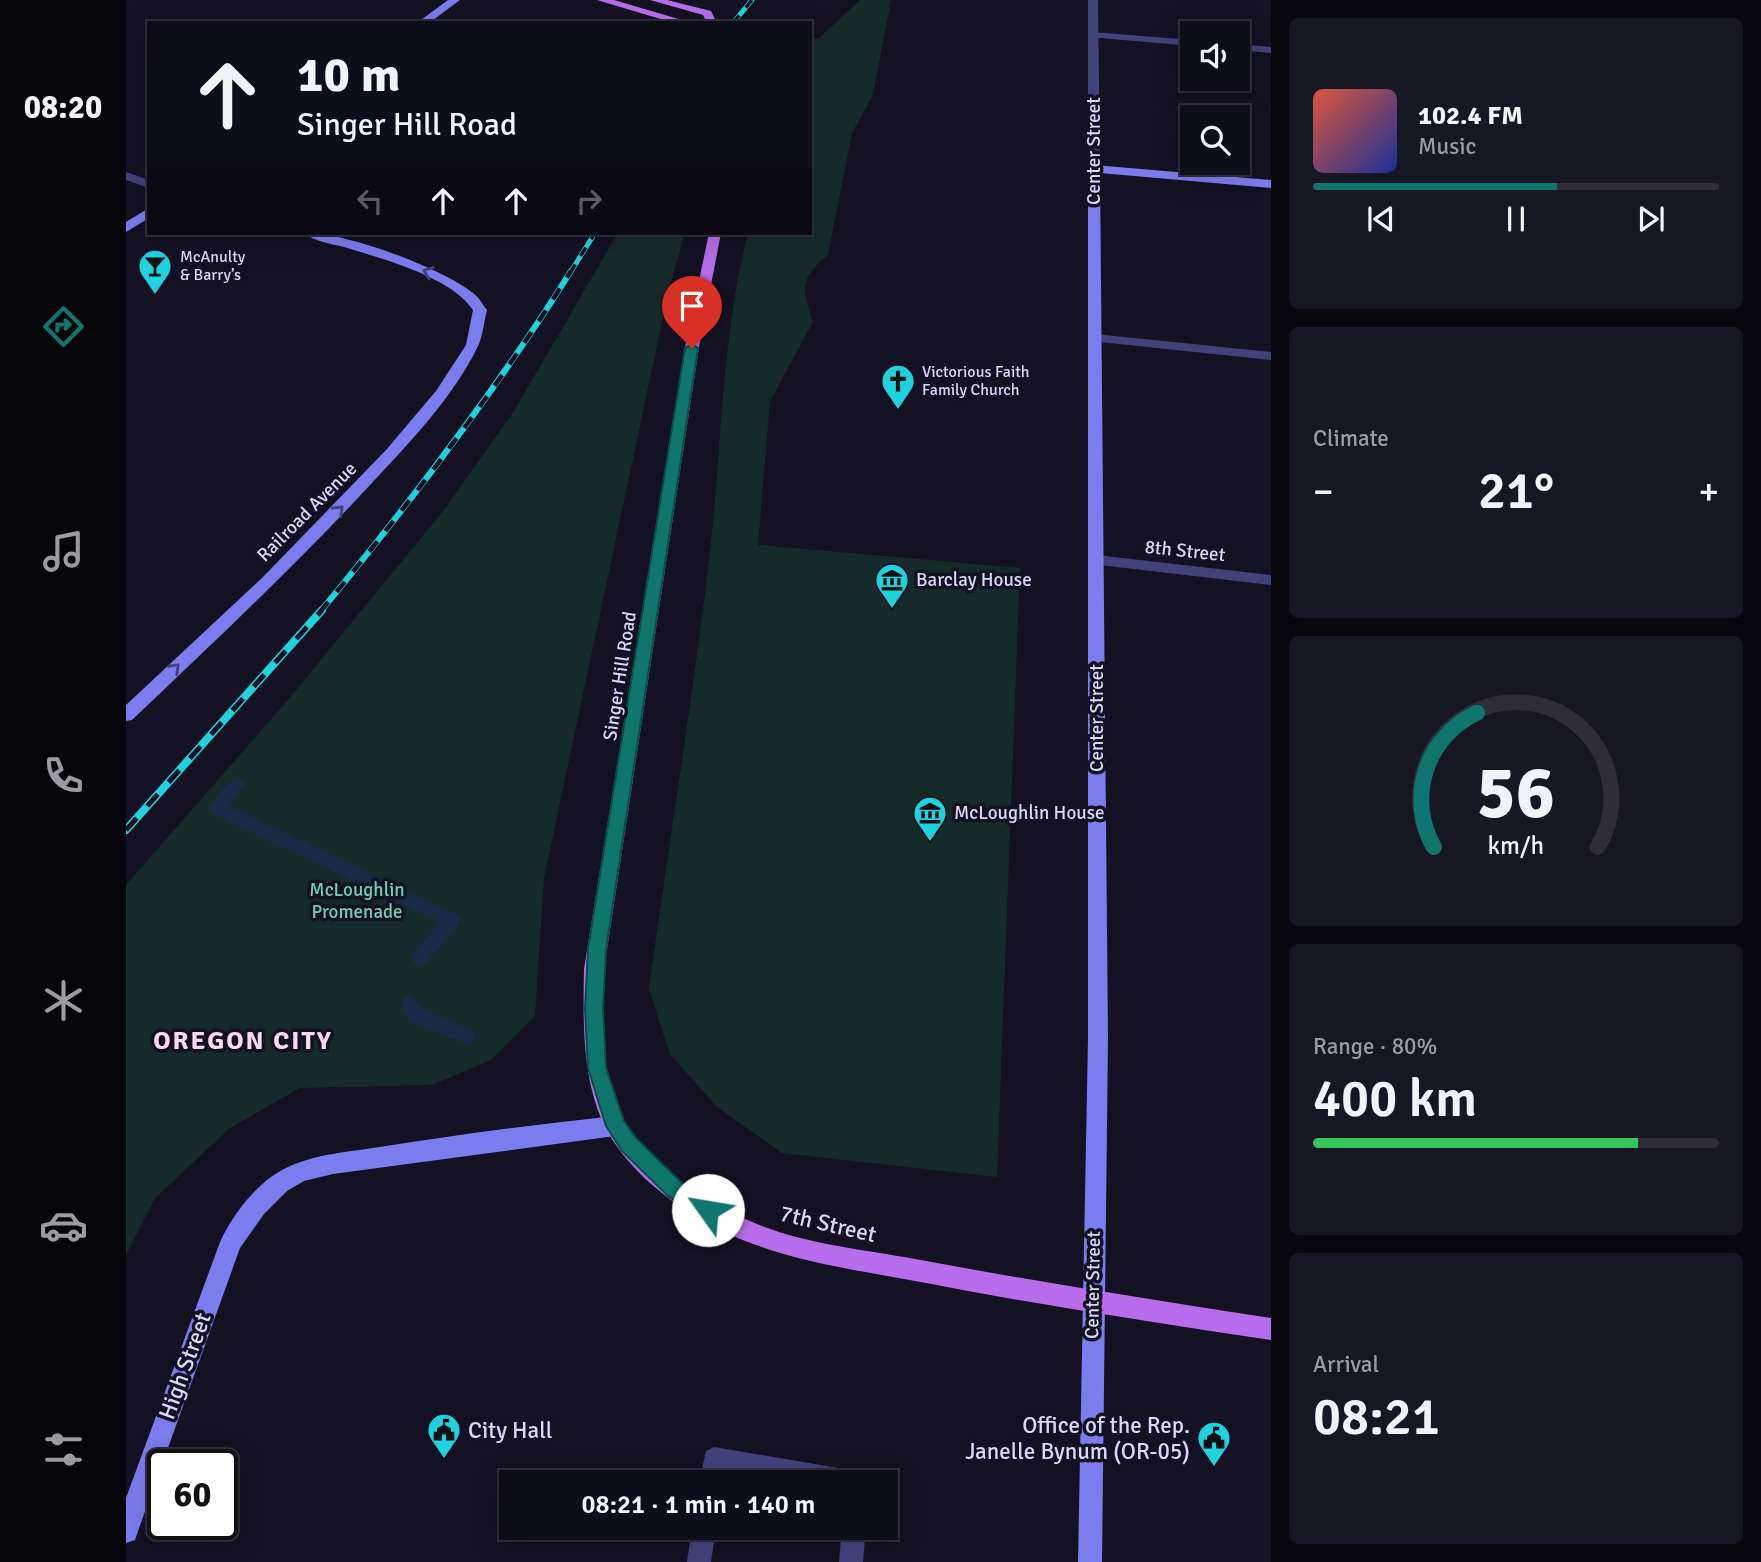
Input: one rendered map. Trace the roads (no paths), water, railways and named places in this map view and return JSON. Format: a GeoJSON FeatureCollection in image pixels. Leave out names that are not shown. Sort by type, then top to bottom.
{"type":"FeatureCollection","features":[{"type":"Feature","properties":{"kind":"main road"},"geometry":{"type":"LineString","coordinates":[[602,0],[680,21]]}},
{"type":"Feature","properties":{"kind":"main road"},"geometry":{"type":"LineString","coordinates":[[655,0],[675,2],[707,13],[710,21]]}},
{"type":"Feature","properties":{"kind":"main road","name":"Singer Hill Road"},"geometry":{"type":"LineString","coordinates":[[615,1126],[597,1068],[594,969],[692,348],[715,235]]}},
{"type":"Feature","properties":{"kind":"main road","name":"7th Street"},"geometry":{"type":"LineString","coordinates":[[615,1126],[629,1144],[676,1190],[746,1230],[798,1247],[1093,1301],[1271,1329]]}},
{"type":"Feature","properties":{"kind":"street"},"geometry":{"type":"LineString","coordinates":[[425,21],[455,0]]}},
{"type":"Feature","properties":{"kind":"street","name":"Center Street"},"geometry":{"type":"LineString","coordinates":[[1090,1562],[1098,1038],[1093,0]]}},
{"type":"Feature","properties":{"kind":"street"},"geometry":{"type":"LineString","coordinates":[[1093,35],[1180,42]]}},
{"type":"Feature","properties":{"kind":"street"},"geometry":{"type":"LineString","coordinates":[[1250,48],[1271,50]]}},
{"type":"Feature","properties":{"kind":"street"},"geometry":{"type":"LineString","coordinates":[[1094,169],[1271,184]]}},
{"type":"Feature","properties":{"kind":"street"},"geometry":{"type":"LineString","coordinates":[[126,176],[147,183]]}},
{"type":"Feature","properties":{"kind":"street"},"geometry":{"type":"LineString","coordinates":[[126,228],[147,213]]}},
{"type":"Feature","properties":{"kind":"street","name":"Railroad Avenue"},"geometry":{"type":"LineString","coordinates":[[126,715],[392,456],[454,378],[478,329],[481,312],[468,293],[433,273],[316,235]]}},
{"type":"Feature","properties":{"kind":"street"},"geometry":{"type":"LineString","coordinates":[[1095,338],[1271,356]]}},
{"type":"Feature","properties":{"kind":"street","name":"8th Street"},"geometry":{"type":"LineString","coordinates":[[1096,560],[1271,579]]}},
{"type":"Feature","properties":{"kind":"street","name":"High Street"},"geometry":{"type":"LineString","coordinates":[[126,1531],[231,1241],[252,1211],[273,1188],[290,1177],[311,1170],[498,1138],[615,1126]]}},
{"type":"Feature","properties":{"kind":"street"},"geometry":{"type":"LineString","coordinates":[[713,1470],[714,1459],[779,1470]]}},
{"type":"Feature","properties":{"kind":"street"},"geometry":{"type":"LineString","coordinates":[[699,1562],[702,1540]]}},
{"type":"Feature","properties":{"kind":"street"},"geometry":{"type":"LineString","coordinates":[[850,1562],[853,1540]]}},
{"type":"Feature","properties":{"kind":"waterway"},"geometry":{"type":"LineString","coordinates":[[237,785],[217,808],[452,920],[420,958]]}},
{"type":"Feature","properties":{"kind":"waterway"},"geometry":{"type":"LineString","coordinates":[[409,1004],[415,1015],[466,1036]]}},
{"type":"Feature","properties":{"kind":"railway"},"geometry":{"type":"LineString","coordinates":[[735,21],[752,0]]}},
{"type":"Feature","properties":{"kind":"railway"},"geometry":{"type":"LineString","coordinates":[[570,273],[594,235]]}},
{"type":"Feature","properties":{"kind":"railway"},"geometry":{"type":"LineString","coordinates":[[320,612],[451,446],[513,360],[571,271]]}},
{"type":"Feature","properties":{"kind":"railway"},"geometry":{"type":"LineString","coordinates":[[126,830],[322,610]]}},
{"type":"Feature","properties":{"kind":"place","name":"McAnulty & Barry’s"},"geometry":{"type":"Point","coordinates":[155,296]}},
{"type":"Feature","properties":{"kind":"place","name":"Victorious Faith Family Church"},"geometry":{"type":"Point","coordinates":[898,411]}},
{"type":"Feature","properties":{"kind":"place","name":"Barclay House"},"geometry":{"type":"Point","coordinates":[892,610]}},
{"type":"Feature","properties":{"kind":"place","name":"McLoughlin House"},"geometry":{"type":"Point","coordinates":[930,843]}},
{"type":"Feature","properties":{"kind":"place","name":"City Hall"},"geometry":{"type":"Point","coordinates":[444,1460]}},
{"type":"Feature","properties":{"kind":"place","name":"Office of the Rep. Janelle Bynum (OR-05)"},"geometry":{"type":"Point","coordinates":[1214,1468]}},
{"type":"Feature","properties":{"kind":"district","name":"OREGON CITY"},"geometry":{"type":"Point","coordinates":[243,1041]}},
{"type":"Feature","properties":{"kind":"park label","name":"McLoughlin Promenade"},"geometry":{"type":"Point","coordinates":[357,901]}}]}
